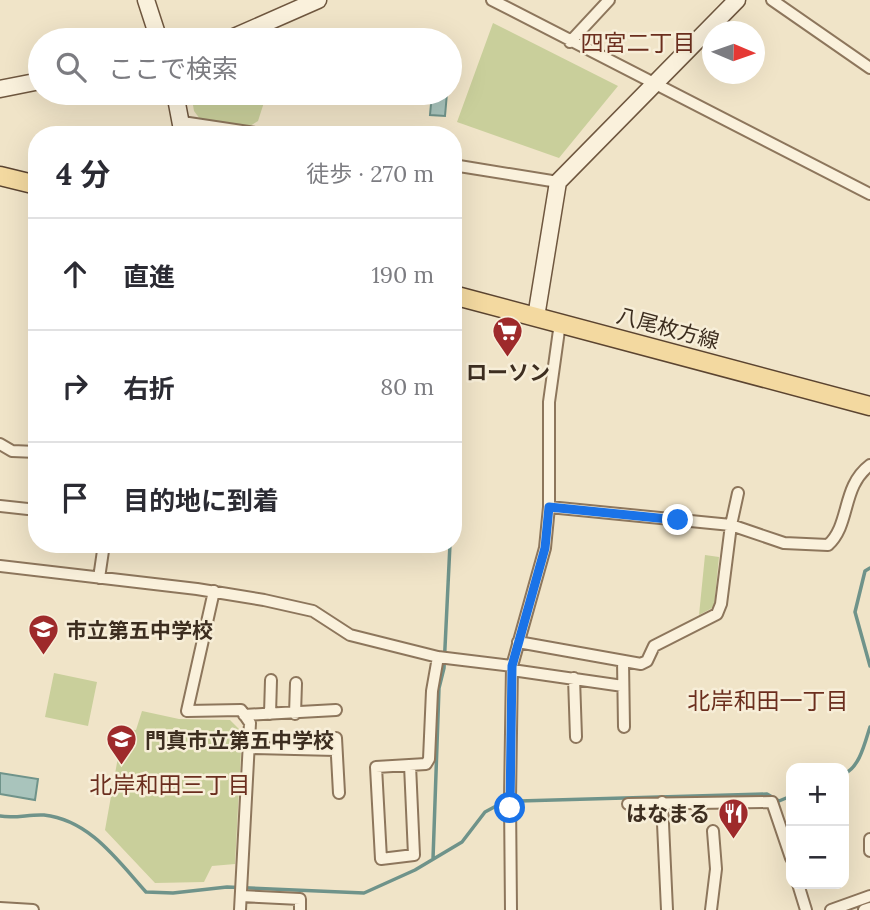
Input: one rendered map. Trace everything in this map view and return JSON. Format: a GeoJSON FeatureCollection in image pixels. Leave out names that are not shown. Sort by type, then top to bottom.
{"type":"FeatureCollection","features":[{"type":"Feature","properties":{"kind":"main road"},"geometry":{"type":"LineString","coordinates":[[0,176],[28,183]]}},
{"type":"Feature","properties":{"kind":"main road","name":"八尾枚方線"},"geometry":{"type":"LineString","coordinates":[[462,297],[870,406]]}},
{"type":"Feature","properties":{"kind":"street"},"geometry":{"type":"LineString","coordinates":[[146,0],[155,28]]}},
{"type":"Feature","properties":{"kind":"street"},"geometry":{"type":"LineString","coordinates":[[254,28],[317,0]]}},
{"type":"Feature","properties":{"kind":"street"},"geometry":{"type":"LineString","coordinates":[[492,0],[870,194]]}},
{"type":"Feature","properties":{"kind":"street"},"geometry":{"type":"LineString","coordinates":[[570,41],[609,0]]}},
{"type":"Feature","properties":{"kind":"street"},"geometry":{"type":"LineString","coordinates":[[536,317],[558,182],[737,0]]}},
{"type":"Feature","properties":{"kind":"street"},"geometry":{"type":"LineString","coordinates":[[772,0],[870,68]]}},
{"type":"Feature","properties":{"kind":"street"},"geometry":{"type":"LineString","coordinates":[[0,89],[28,83]]}},
{"type":"Feature","properties":{"kind":"street"},"geometry":{"type":"LineString","coordinates":[[178,105],[182,126]]}},
{"type":"Feature","properties":{"kind":"street"},"geometry":{"type":"LineString","coordinates":[[462,166],[558,182]]}},
{"type":"Feature","properties":{"kind":"street"},"geometry":{"type":"LineString","coordinates":[[511,910],[512,668],[545,548],[549,507],[549,402],[561,323]]}},
{"type":"Feature","properties":{"kind":"street"},"geometry":{"type":"LineString","coordinates":[[0,444],[12,451],[28,452]]}},
{"type":"Feature","properties":{"kind":"street"},"geometry":{"type":"LineString","coordinates":[[549,507],[731,525],[784,543],[828,545],[836,538],[858,474],[870,465]]}},
{"type":"Feature","properties":{"kind":"street"},"geometry":{"type":"LineString","coordinates":[[518,642],[641,664],[647,661],[654,646],[717,614],[738,494]]}},
{"type":"Feature","properties":{"kind":"street"},"geometry":{"type":"LineString","coordinates":[[0,506],[28,509]]}},
{"type":"Feature","properties":{"kind":"street"},"geometry":{"type":"LineString","coordinates":[[99,578],[103,553]]}},
{"type":"Feature","properties":{"kind":"street"},"geometry":{"type":"LineString","coordinates":[[0,566],[214,592],[313,611],[350,635],[438,657],[624,686]]}},
{"type":"Feature","properties":{"kind":"street"},"geometry":{"type":"LineString","coordinates":[[214,592],[187,710],[241,710],[250,723],[240,910]]}},
{"type":"Feature","properties":{"kind":"street"},"geometry":{"type":"LineString","coordinates":[[410,765],[414,855],[381,859],[376,767],[426,764],[429,759],[432,691],[438,657]]}},
{"type":"Feature","properties":{"kind":"street"},"geometry":{"type":"LineString","coordinates":[[623,661],[624,727]]}},
{"type":"Feature","properties":{"kind":"street"},"geometry":{"type":"LineString","coordinates":[[574,678],[576,737]]}},
{"type":"Feature","properties":{"kind":"street"},"geometry":{"type":"LineString","coordinates":[[270,714],[271,680]]}},
{"type":"Feature","properties":{"kind":"street"},"geometry":{"type":"LineString","coordinates":[[295,714],[296,683]]}},
{"type":"Feature","properties":{"kind":"street"},"geometry":{"type":"LineString","coordinates":[[244,715],[336,710]]}},
{"type":"Feature","properties":{"kind":"street"},"geometry":{"type":"LineString","coordinates":[[336,738],[339,793]]}},
{"type":"Feature","properties":{"kind":"street"},"geometry":{"type":"LineString","coordinates":[[249,748],[336,750]]}},
{"type":"Feature","properties":{"kind":"street"},"geometry":{"type":"LineString","coordinates":[[662,802],[667,910]]}},
{"type":"Feature","properties":{"kind":"street"},"geometry":{"type":"LineString","coordinates":[[628,804],[772,802],[786,843]]}},
{"type":"Feature","properties":{"kind":"street"},"geometry":{"type":"LineString","coordinates":[[711,910],[716,869],[713,831]]}},
{"type":"Feature","properties":{"kind":"street"},"geometry":{"type":"LineString","coordinates":[[870,839],[870,851]]}},
{"type":"Feature","properties":{"kind":"street"},"geometry":{"type":"LineString","coordinates":[[800,889],[806,910]]}},
{"type":"Feature","properties":{"kind":"street"},"geometry":{"type":"LineString","coordinates":[[241,891],[300,899],[300,910]]}},
{"type":"Feature","properties":{"kind":"street"},"geometry":{"type":"LineString","coordinates":[[831,910],[870,896]]}},
{"type":"Feature","properties":{"kind":"street"},"geometry":{"type":"LineString","coordinates":[[0,908],[33,910]]}},
{"type":"Feature","properties":{"kind":"street"},"geometry":{"type":"LineString","coordinates":[[864,910],[870,908]]}},
{"type":"Feature","properties":{"kind":"green space"},"geometry":{"type":"Polygon","coordinates":[[[493,23],[618,86],[559,158],[457,122],[493,23]]]}},
{"type":"Feature","properties":{"kind":"green space"},"geometry":{"type":"Polygon","coordinates":[[[193,105],[263,105],[258,121],[250,126],[200,119],[193,105]]]}},
{"type":"Feature","properties":{"kind":"green space"},"geometry":{"type":"Polygon","coordinates":[[[705,555],[719,557],[714,607],[699,615],[705,555]]]}},
{"type":"Feature","properties":{"kind":"green space"},"geometry":{"type":"Polygon","coordinates":[[[54,673],[97,682],[88,726],[45,717],[54,673]]]}},
{"type":"Feature","properties":{"kind":"green space"},"geometry":{"type":"Polygon","coordinates":[[[142,711],[179,719],[230,720],[242,732],[235,864],[212,866],[204,882],[155,883],[105,830],[123,729],[136,730],[142,711]]]}},
{"type":"Feature","properties":{"kind":"water"},"geometry":{"type":"Polygon","coordinates":[[[431,105],[446,105],[445,116],[430,115],[431,105]]]}},
{"type":"Feature","properties":{"kind":"water"},"geometry":{"type":"Polygon","coordinates":[[[0,773],[38,779],[35,800],[0,794],[0,773]]]}},
{"type":"Feature","properties":{"kind":"waterway"},"geometry":{"type":"LineString","coordinates":[[433,859],[439,688],[444,668],[450,553]]}},
{"type":"Feature","properties":{"kind":"waterway"},"geometry":{"type":"LineString","coordinates":[[870,568],[865,571],[855,612],[870,666]]}},
{"type":"Feature","properties":{"kind":"waterway"},"geometry":{"type":"LineString","coordinates":[[849,772],[858,760],[870,727]]}},
{"type":"Feature","properties":{"kind":"waterway"},"geometry":{"type":"LineString","coordinates":[[0,816],[44,815],[75,825],[89,833],[114,855],[146,892],[173,893],[227,887],[364,893],[415,870],[462,842],[485,812],[498,805],[519,801],[767,794],[779,801],[786,798]]}},
{"type":"Feature","properties":{"kind":"place","name":"ローソン"},"geometry":{"type":"Point","coordinates":[508,359]}},
{"type":"Feature","properties":{"kind":"place","name":"市立第五中学校"},"geometry":{"type":"Point","coordinates":[43,657]}},
{"type":"Feature","properties":{"kind":"place","name":"門真市立第五中学校"},"geometry":{"type":"Point","coordinates":[122,767]}},
{"type":"Feature","properties":{"kind":"place","name":"はなまる"},"geometry":{"type":"Point","coordinates":[733,840]}},
{"type":"Feature","properties":{"kind":"district","name":"四宮二丁目"},"geometry":{"type":"Point","coordinates":[638,42]}},
{"type":"Feature","properties":{"kind":"district","name":"北岸和田一丁目"},"geometry":{"type":"Point","coordinates":[768,700]}},
{"type":"Feature","properties":{"kind":"district","name":"北岸和田三丁目"},"geometry":{"type":"Point","coordinates":[170,784]}},
{"type":"Feature","properties":{"kind":"route"},"geometry":{"type":"LineString","coordinates":[[510,808],[512,666],[545,548],[549,507],[678,520]]}}]}
